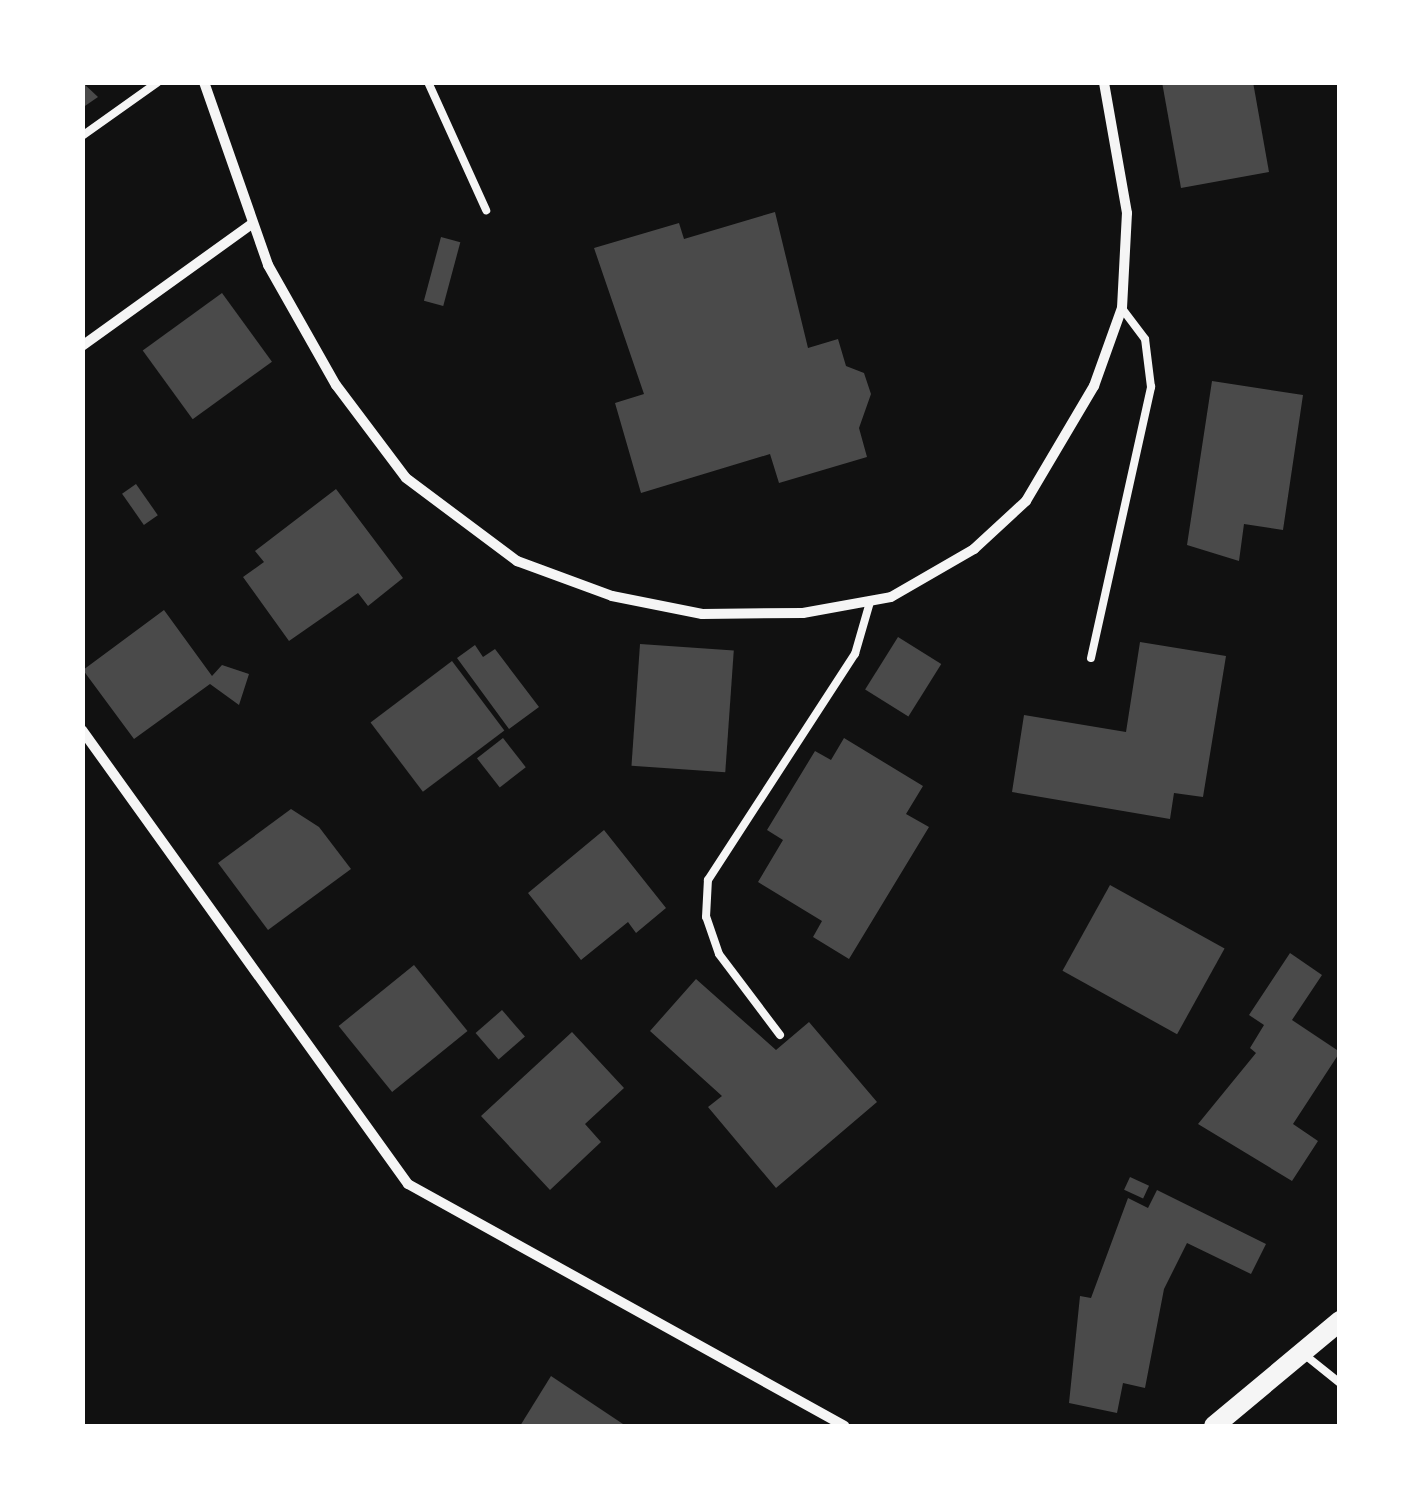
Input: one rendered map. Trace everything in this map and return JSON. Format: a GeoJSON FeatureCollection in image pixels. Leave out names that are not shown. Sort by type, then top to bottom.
{"type":"FeatureCollection","features":[{"type":"Feature","properties":{"kind":"main road"},"geometry":{"type":"LineString","coordinates":[[1214,1426],[1305,1355],[1340,1321]]}},
{"type":"Feature","properties":{"kind":"street"},"geometry":{"type":"LineString","coordinates":[[204,82],[252,224],[366,430],[406,478],[485,542],[654,607],[803,613],[870,602],[931,577],[1026,501],[1094,386],[1122,308],[1127,212],[1104,82]]}},
{"type":"Feature","properties":{"kind":"street"},"geometry":{"type":"LineString","coordinates":[[82,346],[252,224]]}},
{"type":"Feature","properties":{"kind":"street"},"geometry":{"type":"LineString","coordinates":[[82,730],[408,1184],[844,1426]]}},
{"type":"Feature","properties":{"kind":"lane"},"geometry":{"type":"LineString","coordinates":[[82,136],[158,82]]}},
{"type":"Feature","properties":{"kind":"lane"},"geometry":{"type":"LineString","coordinates":[[428,82],[486,210]]}},
{"type":"Feature","properties":{"kind":"lane"},"geometry":{"type":"LineString","coordinates":[[1092,658],[1150,386],[1146,339],[1122,308]]}},
{"type":"Feature","properties":{"kind":"lane"},"geometry":{"type":"LineString","coordinates":[[780,1035],[719,954],[706,917],[708,880],[856,654],[870,602]]}},
{"type":"Feature","properties":{"kind":"lane"},"geometry":{"type":"LineString","coordinates":[[1305,1355],[1340,1383]]}},
{"type":"Feature","properties":{"kind":"building"},"geometry":{"type":"Polygon","coordinates":[[[82,82],[98,97],[82,108],[82,82]]]}},
{"type":"Feature","properties":{"kind":"building"},"geometry":{"type":"Polygon","coordinates":[[[1162,82],[1253,82],[1269,172],[1181,188],[1162,82]]]}},
{"type":"Feature","properties":{"kind":"building"},"geometry":{"type":"Polygon","coordinates":[[[775,212],[808,348],[838,339],[846,366],[864,373],[871,394],[859,428],[867,457],[779,483],[770,454],[641,493],[615,403],[644,394],[594,248],[679,223],[684,239],[775,212]]]}},
{"type":"Feature","properties":{"kind":"building"},"geometry":{"type":"Polygon","coordinates":[[[441,237],[460,242],[443,306],[424,301],[441,237]]]}},
{"type":"Feature","properties":{"kind":"building"},"geometry":{"type":"Polygon","coordinates":[[[222,293],[272,362],[193,419],[143,351],[222,293]]]}},
{"type":"Feature","properties":{"kind":"building"},"geometry":{"type":"Polygon","coordinates":[[[1212,381],[1303,395],[1283,530],[1244,524],[1239,561],[1187,545],[1212,381]]]}},
{"type":"Feature","properties":{"kind":"building"},"geometry":{"type":"Polygon","coordinates":[[[136,484],[158,515],[144,525],[122,494],[136,484]]]}},
{"type":"Feature","properties":{"kind":"building"},"geometry":{"type":"Polygon","coordinates":[[[336,489],[403,578],[368,606],[358,593],[289,641],[243,577],[264,562],[255,551],[336,489]]]}},
{"type":"Feature","properties":{"kind":"building"},"geometry":{"type":"Polygon","coordinates":[[[164,610],[212,676],[222,665],[249,674],[239,705],[210,684],[134,739],[83,670],[164,610]]]}},
{"type":"Feature","properties":{"kind":"building"},"geometry":{"type":"Polygon","coordinates":[[[898,637],[941,664],[908,717],[865,690],[898,637]]]}},
{"type":"Feature","properties":{"kind":"building"},"geometry":{"type":"Polygon","coordinates":[[[1140,642],[1226,656],[1203,797],[1174,793],[1170,819],[1012,792],[1024,715],[1126,732],[1140,642]]]}},
{"type":"Feature","properties":{"kind":"building"},"geometry":{"type":"Polygon","coordinates":[[[640,644],[734,651],[725,772],[631,766],[640,644]]]}},
{"type":"Feature","properties":{"kind":"building"},"geometry":{"type":"Polygon","coordinates":[[[475,645],[483,657],[495,649],[539,707],[509,729],[457,658],[475,645]]]}},
{"type":"Feature","properties":{"kind":"building"},"geometry":{"type":"Polygon","coordinates":[[[452,661],[504,730],[423,792],[371,722],[452,661]]]}},
{"type":"Feature","properties":{"kind":"building"},"geometry":{"type":"Polygon","coordinates":[[[503,738],[526,767],[500,787],[477,758],[503,738]]]}},
{"type":"Feature","properties":{"kind":"building"},"geometry":{"type":"Polygon","coordinates":[[[844,738],[923,786],[906,814],[929,827],[849,959],[813,937],[822,921],[758,882],[783,840],[767,830],[815,751],[831,760],[844,738]]]}},
{"type":"Feature","properties":{"kind":"building"},"geometry":{"type":"Polygon","coordinates":[[[291,809],[319,827],[351,869],[268,930],[218,863],[291,809]]]}},
{"type":"Feature","properties":{"kind":"building"},"geometry":{"type":"Polygon","coordinates":[[[604,830],[666,908],[636,933],[628,922],[581,960],[528,893],[604,830]]]}},
{"type":"Feature","properties":{"kind":"building"},"geometry":{"type":"Polygon","coordinates":[[[1110,885],[1225,949],[1177,1034],[1062,971],[1110,885]]]}},
{"type":"Feature","properties":{"kind":"building"},"geometry":{"type":"Polygon","coordinates":[[[1290,953],[1322,975],[1292,1020],[1340,1052],[1293,1124],[1318,1141],[1292,1181],[1198,1124],[1256,1053],[1250,1048],[1264,1025],[1249,1015],[1290,953]]]}},
{"type":"Feature","properties":{"kind":"building"},"geometry":{"type":"Polygon","coordinates":[[[414,965],[467,1031],[392,1092],[339,1026],[414,965]]]}},
{"type":"Feature","properties":{"kind":"building"},"geometry":{"type":"Polygon","coordinates":[[[696,979],[776,1050],[809,1022],[877,1102],[776,1188],[708,1107],[722,1096],[650,1031],[696,979]]]}},
{"type":"Feature","properties":{"kind":"building"},"geometry":{"type":"Polygon","coordinates":[[[502,1010],[525,1036],[499,1059],[476,1033],[502,1010]]]}},
{"type":"Feature","properties":{"kind":"building"},"geometry":{"type":"Polygon","coordinates":[[[572,1032],[624,1088],[585,1124],[601,1142],[550,1190],[481,1116],[572,1032]]]}},
{"type":"Feature","properties":{"kind":"building"},"geometry":{"type":"Polygon","coordinates":[[[1130,1177],[1149,1186],[1143,1199],[1124,1190],[1130,1177]]]}},
{"type":"Feature","properties":{"kind":"building"},"geometry":{"type":"Polygon","coordinates":[[[1157,1190],[1266,1244],[1251,1274],[1187,1243],[1164,1289],[1145,1388],[1123,1383],[1117,1413],[1069,1403],[1080,1296],[1091,1298],[1128,1198],[1148,1208],[1157,1190]]]}},
{"type":"Feature","properties":{"kind":"building"},"geometry":{"type":"Polygon","coordinates":[[[551,1376],[626,1426],[520,1426],[551,1376]]]}}]}
